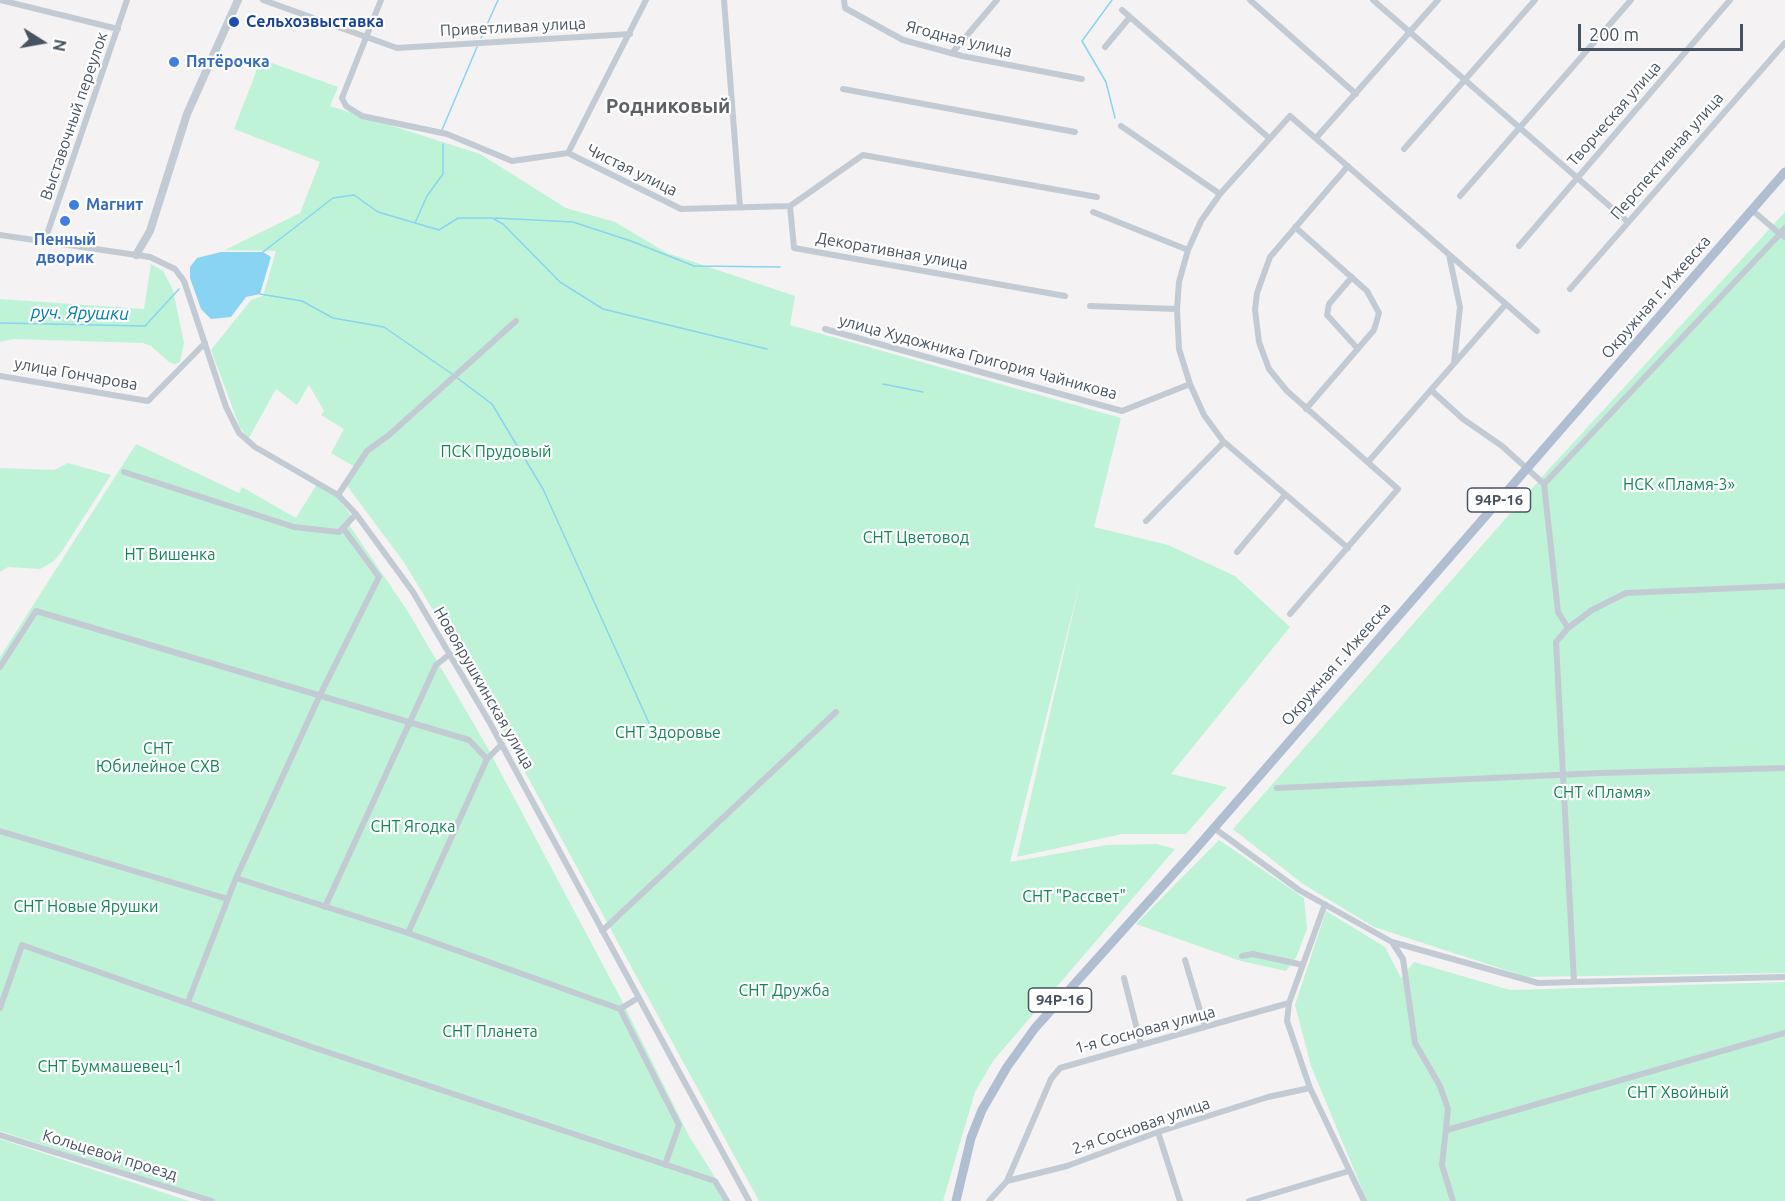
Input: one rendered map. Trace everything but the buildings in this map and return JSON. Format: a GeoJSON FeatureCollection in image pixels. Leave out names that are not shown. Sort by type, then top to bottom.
{"type":"FeatureCollection","features":[{"type":"Feature","properties":{"kind":"main road","name":"Окружная г. Ижевска"},"geometry":{"type":"LineString","coordinates":[[956,1201],[971,1138],[1007,1067],[1035,1028],[1214,828],[1785,172]]}},
{"type":"Feature","properties":{"kind":"street"},"geometry":{"type":"LineString","coordinates":[[0,0],[118,29]]}},
{"type":"Feature","properties":{"kind":"street","name":"Выставочный переулок"},"geometry":{"type":"LineString","coordinates":[[45,240],[127,0]]}},
{"type":"Feature","properties":{"kind":"street"},"geometry":{"type":"LineString","coordinates":[[136,255],[144,246],[150,231],[187,114],[238,0]]}},
{"type":"Feature","properties":{"kind":"street"},"geometry":{"type":"LineString","coordinates":[[263,0],[366,37],[381,0]]}},
{"type":"Feature","properties":{"kind":"street"},"geometry":{"type":"LineString","coordinates":[[568,153],[646,0]]}},
{"type":"Feature","properties":{"kind":"street"},"geometry":{"type":"LineString","coordinates":[[724,0],[740,207]]}},
{"type":"Feature","properties":{"kind":"street","name":"Ягодная улица"},"geometry":{"type":"LineString","coordinates":[[844,0],[844,8],[894,37],[952,53],[1082,79]]}},
{"type":"Feature","properties":{"kind":"street"},"geometry":{"type":"LineString","coordinates":[[952,53],[997,0]]}},
{"type":"Feature","properties":{"kind":"street"},"geometry":{"type":"LineString","coordinates":[[1250,0],[1356,93]]}},
{"type":"Feature","properties":{"kind":"street"},"geometry":{"type":"LineString","coordinates":[[1373,0],[1628,222]]}},
{"type":"Feature","properties":{"kind":"street"},"geometry":{"type":"LineString","coordinates":[[1316,138],[1438,0]]}},
{"type":"Feature","properties":{"kind":"street"},"geometry":{"type":"LineString","coordinates":[[1404,150],[1535,0]]}},
{"type":"Feature","properties":{"kind":"street"},"geometry":{"type":"LineString","coordinates":[[1460,196],[1632,0]]}},
{"type":"Feature","properties":{"kind":"street","name":"Творческая улица"},"geometry":{"type":"LineString","coordinates":[[1519,246],[1730,0]]}},
{"type":"Feature","properties":{"kind":"street"},"geometry":{"type":"LineString","coordinates":[[1122,10],[1269,138]]}},
{"type":"Feature","properties":{"kind":"street"},"geometry":{"type":"LineString","coordinates":[[1105,46],[1130,17]]}},
{"type":"Feature","properties":{"kind":"street","name":"Приветливая улица"},"geometry":{"type":"LineString","coordinates":[[366,37],[397,48],[630,34]]}},
{"type":"Feature","properties":{"kind":"street","name":"Чистая улица"},"geometry":{"type":"LineString","coordinates":[[366,37],[342,98],[346,106],[362,116],[447,134],[512,161],[568,153],[681,209],[790,206]]}},
{"type":"Feature","properties":{"kind":"street","name":"Перспективная улица"},"geometry":{"type":"LineString","coordinates":[[1570,289],[1785,43]]}},
{"type":"Feature","properties":{"kind":"street"},"geometry":{"type":"LineString","coordinates":[[843,89],[1075,132]]}},
{"type":"Feature","properties":{"kind":"street"},"geometry":{"type":"LineString","coordinates":[[1348,548],[1224,442],[1204,415],[1190,384],[1179,349],[1177,309],[1179,282],[1188,250],[1201,221],[1220,194],[1269,138],[1290,116],[1538,331]]}},
{"type":"Feature","properties":{"kind":"street"},"geometry":{"type":"LineString","coordinates":[[1121,126],[1220,194]]}},
{"type":"Feature","properties":{"kind":"street"},"geometry":{"type":"LineString","coordinates":[[790,206],[863,155],[1097,197]]}},
{"type":"Feature","properties":{"kind":"street"},"geometry":{"type":"LineString","coordinates":[[1290,614],[1398,489],[1306,409],[1269,369],[1263,357],[1256,326],[1257,293],[1270,257],[1348,166]]}},
{"type":"Feature","properties":{"kind":"street","name":"Декоративная улица"},"geometry":{"type":"LineString","coordinates":[[790,206],[794,248],[1065,296]]}},
{"type":"Feature","properties":{"kind":"street"},"geometry":{"type":"LineString","coordinates":[[1752,210],[1782,236]]}},
{"type":"Feature","properties":{"kind":"street"},"geometry":{"type":"LineString","coordinates":[[1093,212],[1188,250]]}},
{"type":"Feature","properties":{"kind":"street"},"geometry":{"type":"LineString","coordinates":[[1295,227],[1371,296],[1379,313],[1374,330],[1306,409]]}},
{"type":"Feature","properties":{"kind":"street"},"geometry":{"type":"LineString","coordinates":[[1544,484],[1782,236],[1785,228]]}},
{"type":"Feature","properties":{"kind":"street","name":"Новоярушкинская улица"},"geometry":{"type":"LineString","coordinates":[[0,235],[136,255],[165,262],[175,268],[184,281],[226,407],[239,433],[255,447],[338,495],[356,514],[413,592],[502,744],[750,1201]]}},
{"type":"Feature","properties":{"kind":"street"},"geometry":{"type":"LineString","coordinates":[[1449,254],[1460,307],[1454,364]]}},
{"type":"Feature","properties":{"kind":"street"},"geometry":{"type":"LineString","coordinates":[[1352,277],[1329,304],[1327,315],[1358,349]]}},
{"type":"Feature","properties":{"kind":"street"},"geometry":{"type":"LineString","coordinates":[[1368,462],[1506,304]]}},
{"type":"Feature","properties":{"kind":"street"},"geometry":{"type":"LineString","coordinates":[[1090,306],[1177,309]]}},
{"type":"Feature","properties":{"kind":"street"},"geometry":{"type":"LineString","coordinates":[[338,495],[367,452],[516,321]]}},
{"type":"Feature","properties":{"kind":"street","name":"улица Художника Григория Чайникова"},"geometry":{"type":"LineString","coordinates":[[825,329],[1122,411],[1190,384]]}},
{"type":"Feature","properties":{"kind":"street","name":"улица Гончарова"},"geometry":{"type":"LineString","coordinates":[[0,376],[148,401],[205,343]]}},
{"type":"Feature","properties":{"kind":"street"},"geometry":{"type":"LineString","coordinates":[[1431,390],[1544,484],[1558,612],[1568,628]]}},
{"type":"Feature","properties":{"kind":"street"},"geometry":{"type":"LineString","coordinates":[[1146,521],[1224,442]]}},
{"type":"Feature","properties":{"kind":"street"},"geometry":{"type":"LineString","coordinates":[[124,472],[294,527],[339,532],[356,514]]}},
{"type":"Feature","properties":{"kind":"street"},"geometry":{"type":"LineString","coordinates":[[1237,552],[1285,495]]}},
{"type":"Feature","properties":{"kind":"street"},"geometry":{"type":"LineString","coordinates":[[188,1002],[236,878],[320,695],[379,577],[343,528]]}},
{"type":"Feature","properties":{"kind":"street"},"geometry":{"type":"LineString","coordinates":[[1574,982],[1556,642],[1568,628],[1592,610],[1626,593],[1785,586]]}},
{"type":"Feature","properties":{"kind":"street"},"geometry":{"type":"LineString","coordinates":[[0,667],[36,611],[468,740],[487,759]]}},
{"type":"Feature","properties":{"kind":"street"},"geometry":{"type":"LineString","coordinates":[[325,907],[436,665],[450,654]]}},
{"type":"Feature","properties":{"kind":"street"},"geometry":{"type":"LineString","coordinates":[[602,931],[836,712]]}},
{"type":"Feature","properties":{"kind":"street"},"geometry":{"type":"LineString","coordinates":[[408,933],[487,759],[502,744]]}},
{"type":"Feature","properties":{"kind":"street"},"geometry":{"type":"LineString","coordinates":[[1277,788],[1562,774],[1785,768]]}},
{"type":"Feature","properties":{"kind":"street"},"geometry":{"type":"LineString","coordinates":[[1214,828],[1299,890],[1392,942],[1538,983],[1785,977]]}},
{"type":"Feature","properties":{"kind":"street"},"geometry":{"type":"LineString","coordinates":[[0,831],[228,899]]}},
{"type":"Feature","properties":{"kind":"street"},"geometry":{"type":"LineString","coordinates":[[236,878],[408,933],[620,1009],[679,1125],[665,1165]]}},
{"type":"Feature","properties":{"kind":"street"},"geometry":{"type":"LineString","coordinates":[[1325,904],[1289,1003],[1289,1030],[1310,1088],[1364,1201]]}},
{"type":"Feature","properties":{"kind":"street"},"geometry":{"type":"LineString","coordinates":[[1392,942],[1403,959],[1415,1043],[1440,1086],[1448,1109],[1448,1130],[1442,1165],[1453,1201]]}},
{"type":"Feature","properties":{"kind":"street"},"geometry":{"type":"LineString","coordinates":[[0,1008],[22,945],[312,1047],[715,1181],[727,1201]]}},
{"type":"Feature","properties":{"kind":"street"},"geometry":{"type":"LineString","coordinates":[[1242,956],[1253,954],[1303,965]]}},
{"type":"Feature","properties":{"kind":"street"},"geometry":{"type":"LineString","coordinates":[[1185,960],[1205,1027]]}},
{"type":"Feature","properties":{"kind":"street"},"geometry":{"type":"LineString","coordinates":[[1124,978],[1141,1045]]}},
{"type":"Feature","properties":{"kind":"street"},"geometry":{"type":"LineString","coordinates":[[620,1009],[638,998]]}},
{"type":"Feature","properties":{"kind":"street","name":"1-я Сосновая улица"},"geometry":{"type":"LineString","coordinates":[[1007,1181],[1055,1073],[1067,1065],[1289,1003]]}},
{"type":"Feature","properties":{"kind":"street"},"geometry":{"type":"LineString","coordinates":[[1448,1130],[1785,1033]]}},
{"type":"Feature","properties":{"kind":"street","name":"2-я Сосновая улица"},"geometry":{"type":"LineString","coordinates":[[1007,1181],[1067,1166],[1158,1132],[1268,1097],[1310,1088]]}},
{"type":"Feature","properties":{"kind":"street"},"geometry":{"type":"LineString","coordinates":[[1158,1132],[1180,1201]]}},
{"type":"Feature","properties":{"kind":"street","name":"Кольцевой проезд"},"geometry":{"type":"LineString","coordinates":[[0,1135],[212,1201]]}},
{"type":"Feature","properties":{"kind":"street"},"geometry":{"type":"LineString","coordinates":[[1249,1201],[1349,1171]]}},
{"type":"Feature","properties":{"kind":"street"},"geometry":{"type":"LineString","coordinates":[[989,1201],[1007,1181]]}},
{"type":"Feature","properties":{"kind":"green space"},"geometry":{"type":"Polygon","coordinates":[[[261,59],[338,87],[330,106],[480,154],[566,208],[615,222],[667,253],[795,296],[790,325],[1121,418],[1094,527],[1168,545],[1235,576],[1290,627],[1171,774],[1227,787],[1186,834],[1122,834],[1017,857],[1081,578],[1010,862],[1107,845],[1157,844],[1175,849],[993,1061],[975,1092],[943,1201],[759,1201],[465,662],[403,561],[345,483],[355,467],[331,453],[344,429],[321,415],[324,411],[309,385],[297,405],[276,389],[249,438],[240,428],[211,350],[251,300],[263,296],[276,251],[225,250],[300,213],[320,162],[234,129],[261,59]]]}},
{"type":"Feature","properties":{"kind":"green space","name":"СНТ «Пламя»"},"geometry":{"type":"Polygon","coordinates":[[[1785,212],[1785,973],[1527,977],[1374,927],[1303,884],[1233,829],[1550,468],[1785,212]]]}},
{"type":"Feature","properties":{"kind":"green space"},"geometry":{"type":"Polygon","coordinates":[[[151,264],[163,271],[173,290],[184,343],[180,362],[175,364],[169,362],[151,346],[143,343],[13,339],[0,342],[0,299],[144,309],[151,264]]]}},
{"type":"Feature","properties":{"kind":"green space"},"geometry":{"type":"Polygon","coordinates":[[[136,444],[239,493],[242,487],[296,518],[317,484],[337,498],[351,515],[347,522],[407,610],[485,743],[620,997],[689,1136],[730,1201],[212,1201],[0,1131],[0,657],[136,444]]]}},
{"type":"Feature","properties":{"kind":"green space"},"geometry":{"type":"Polygon","coordinates":[[[68,463],[111,475],[54,561],[40,569],[8,567],[0,572],[0,468],[54,470],[68,463]]]}},
{"type":"Feature","properties":{"kind":"green space"},"geometry":{"type":"Polygon","coordinates":[[[1219,840],[1304,898],[1307,929],[1296,958],[1286,971],[1241,961],[1136,924],[1219,840]]]}},
{"type":"Feature","properties":{"kind":"green space","name":"СНТ Хвойный"},"geometry":{"type":"Polygon","coordinates":[[[1326,911],[1385,947],[1401,978],[1414,962],[1510,990],[1785,982],[1785,1201],[1367,1201],[1311,1066],[1295,1005],[1326,911]]]}},
{"type":"Feature","properties":{"kind":"green space"},"geometry":{"type":"Polygon","coordinates":[[[0,1139],[189,1201],[0,1201],[0,1139]]]}},
{"type":"Feature","properties":{"kind":"water"},"geometry":{"type":"Polygon","coordinates":[[[221,252],[263,252],[271,257],[260,294],[246,297],[231,317],[211,319],[201,309],[190,278],[190,267],[197,258],[221,252]]]}},
{"type":"Feature","properties":{"kind":"waterway"},"geometry":{"type":"LineString","coordinates":[[481,38],[498,0]]}},
{"type":"Feature","properties":{"kind":"waterway"},"geometry":{"type":"LineString","coordinates":[[1112,0],[1082,41],[1106,82],[1115,118]]}},
{"type":"Feature","properties":{"kind":"waterway"},"geometry":{"type":"LineString","coordinates":[[442,130],[477,47]]}},
{"type":"Feature","properties":{"kind":"waterway"},"geometry":{"type":"LineString","coordinates":[[415,223],[427,196],[443,174],[443,144]]}},
{"type":"Feature","properties":{"kind":"waterway"},"geometry":{"type":"LineString","coordinates":[[263,252],[333,198],[354,195],[378,212],[439,230],[458,218],[492,218],[503,224],[560,282],[603,309],[767,349]]}},
{"type":"Feature","properties":{"kind":"waterway"},"geometry":{"type":"LineString","coordinates":[[495,218],[573,222],[631,241],[694,266],[780,267]]}},
{"type":"Feature","properties":{"kind":"waterway","name":"руч. Ярушки"},"geometry":{"type":"LineString","coordinates":[[0,323],[145,326],[179,289]]}},
{"type":"Feature","properties":{"kind":"waterway"},"geometry":{"type":"LineString","coordinates":[[260,294],[302,301],[333,318],[384,327],[452,374]]}},
{"type":"Feature","properties":{"kind":"waterway"},"geometry":{"type":"LineString","coordinates":[[456,377],[492,404],[543,489],[649,723]]}},
{"type":"Feature","properties":{"kind":"waterway"},"geometry":{"type":"LineString","coordinates":[[883,384],[923,392]]}},
{"type":"Feature","properties":{"kind":"place","name":"Сельхозвыставка"},"geometry":{"type":"Point","coordinates":[234,22]}},
{"type":"Feature","properties":{"kind":"place","name":"Пятёрочка"},"geometry":{"type":"Point","coordinates":[174,62]}},
{"type":"Feature","properties":{"kind":"place","name":"Магнит"},"geometry":{"type":"Point","coordinates":[74,205]}},
{"type":"Feature","properties":{"kind":"place","name":"Пенный дворик"},"geometry":{"type":"Point","coordinates":[65,221]}},
{"type":"Feature","properties":{"kind":"district","name":"Родниковый"},"geometry":{"type":"Point","coordinates":[668,106]}},
{"type":"Feature","properties":{"kind":"park label","name":"ПСК Прудовый"},"geometry":{"type":"Point","coordinates":[496,452]}},
{"type":"Feature","properties":{"kind":"park label","name":"НСК «Пламя-3»"},"geometry":{"type":"Point","coordinates":[1679,485]}},
{"type":"Feature","properties":{"kind":"park label","name":"СНТ Цветовод"},"geometry":{"type":"Point","coordinates":[916,538]}},
{"type":"Feature","properties":{"kind":"park label","name":"НТ Вишенка"},"geometry":{"type":"Point","coordinates":[170,555]}},
{"type":"Feature","properties":{"kind":"park label","name":"СНТ Здоровье"},"geometry":{"type":"Point","coordinates":[668,733]}},
{"type":"Feature","properties":{"kind":"park label","name":"СНТ Юбилейное СХВ"},"geometry":{"type":"Point","coordinates":[158,758]}},
{"type":"Feature","properties":{"kind":"park label","name":"СНТ Ягодка"},"geometry":{"type":"Point","coordinates":[413,827]}},
{"type":"Feature","properties":{"kind":"park label","name":"СНТ \"Рассвет\""},"geometry":{"type":"Point","coordinates":[1074,897]}},
{"type":"Feature","properties":{"kind":"park label","name":"СНТ Новые Ярушки"},"geometry":{"type":"Point","coordinates":[86,907]}},
{"type":"Feature","properties":{"kind":"park label","name":"СНТ Дружба"},"geometry":{"type":"Point","coordinates":[784,991]}},
{"type":"Feature","properties":{"kind":"park label","name":"СНТ Планета"},"geometry":{"type":"Point","coordinates":[490,1032]}},
{"type":"Feature","properties":{"kind":"park label","name":"СНТ Буммашевец-1"},"geometry":{"type":"Point","coordinates":[110,1067]}}]}
